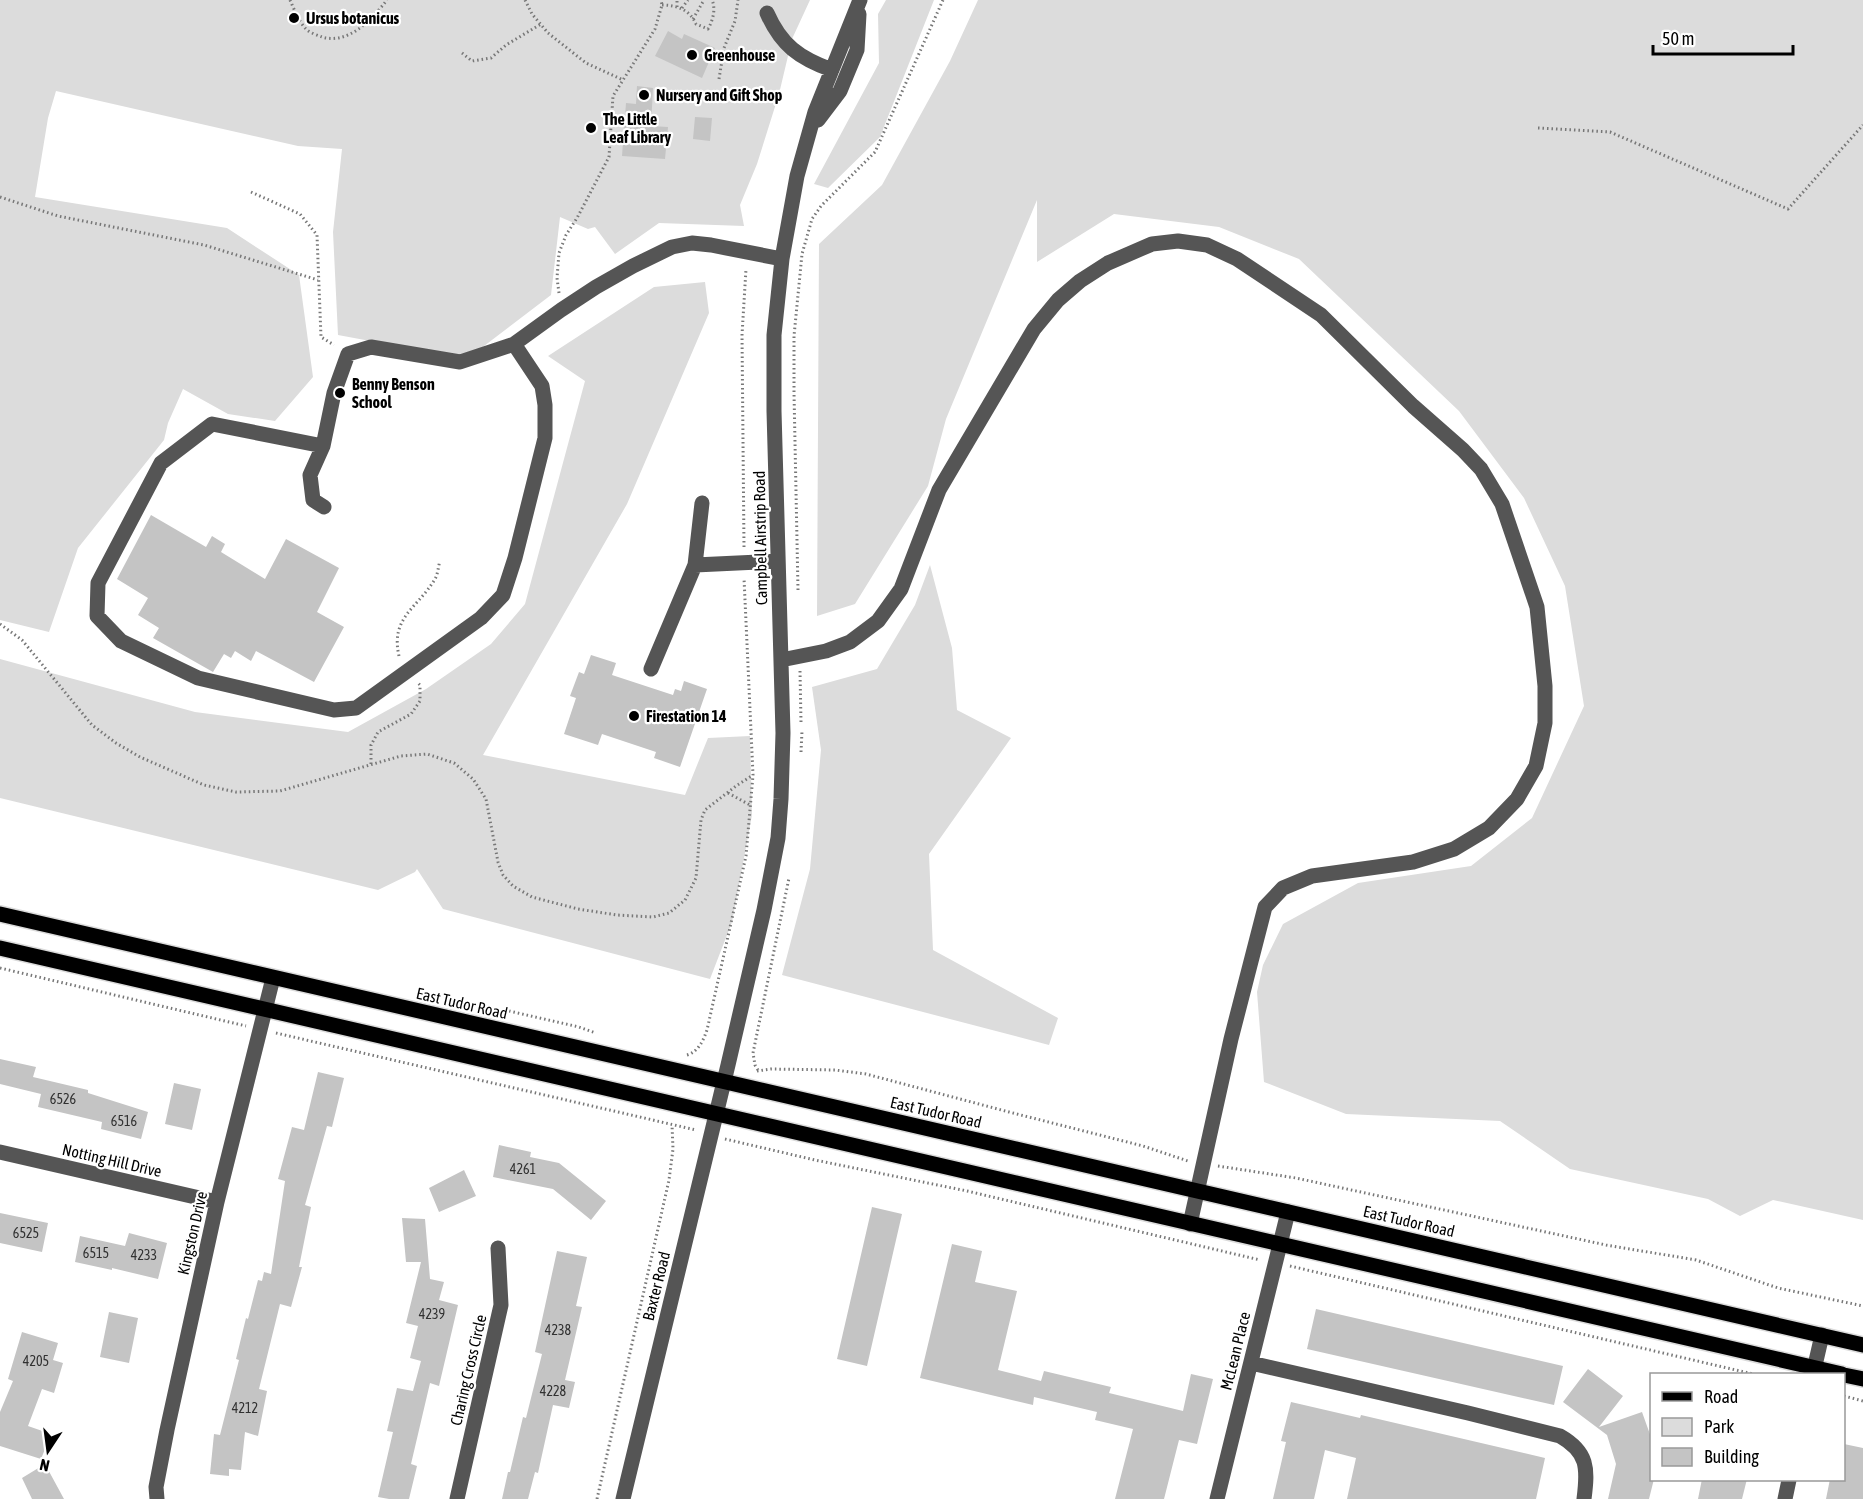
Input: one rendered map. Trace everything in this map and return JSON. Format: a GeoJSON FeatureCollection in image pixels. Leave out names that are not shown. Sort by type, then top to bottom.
{"type":"FeatureCollection","features":[{"type":"Feature","properties":{"kind":"main road","name":"East Tudor Road"},"geometry":{"type":"LineString","coordinates":[[0,914],[1863,1345]]}},
{"type":"Feature","properties":{"kind":"main road"},"geometry":{"type":"LineString","coordinates":[[0,948],[1814,1371]]}},
{"type":"Feature","properties":{"kind":"main road"},"geometry":{"type":"LineString","coordinates":[[1845,1375],[1863,1379]]}},
{"type":"Feature","properties":{"kind":"street","name":"Campbell Airstrip Road"},"geometry":{"type":"LineString","coordinates":[[724,1082],[764,910],[778,838],[781,799],[781,660],[774,335],[782,259],[797,176],[810,129],[860,0]]}},
{"type":"Feature","properties":{"kind":"street"},"geometry":{"type":"LineString","coordinates":[[810,129],[840,91],[857,50],[860,0]]}},
{"type":"Feature","properties":{"kind":"street"},"geometry":{"type":"LineString","coordinates":[[767,13],[779,37],[799,55],[832,70]]}},
{"type":"Feature","properties":{"kind":"street"},"geometry":{"type":"LineString","coordinates":[[781,660],[826,651],[850,642],[878,621],[901,589],[939,490],[1034,329],[1058,300],[1080,281],[1108,263],[1152,244],[1178,241],[1207,245],[1237,259],[1321,315],[1481,469],[1502,504],[1537,607],[1545,686],[1545,723],[1536,766],[1516,799],[1489,828],[1454,849],[1413,862],[1312,876],[1282,888],[1265,907],[1231,1039],[1190,1224]]}},
{"type":"Feature","properties":{"kind":"street"},"geometry":{"type":"LineString","coordinates":[[324,507],[313,500],[310,475],[323,446],[334,393],[348,354],[370,347],[460,362],[514,344],[561,310],[633,266],[672,247],[692,243],[711,245],[782,259]]}},
{"type":"Feature","properties":{"kind":"street"},"geometry":{"type":"LineString","coordinates":[[323,446],[212,424],[161,463],[98,583],[97,616],[122,641],[198,678],[334,710],[356,708],[481,618],[503,595],[516,558],[545,438],[545,405],[542,386],[514,344]]}},
{"type":"Feature","properties":{"kind":"street"},"geometry":{"type":"LineString","coordinates":[[651,669],[695,565],[702,502]]}},
{"type":"Feature","properties":{"kind":"street"},"geometry":{"type":"LineString","coordinates":[[695,565],[778,561]]}},
{"type":"Feature","properties":{"kind":"street","name":"Kingston Drive"},"geometry":{"type":"LineString","coordinates":[[157,1499],[156,1487],[167,1430],[217,1202],[273,978]]}},
{"type":"Feature","properties":{"kind":"street","name":"Baxter Road"},"geometry":{"type":"LineString","coordinates":[[623,1499],[724,1082]]}},
{"type":"Feature","properties":{"kind":"street","name":"Notting Hill Drive"},"geometry":{"type":"LineString","coordinates":[[0,1152],[217,1202]]}},
{"type":"Feature","properties":{"kind":"street","name":"McLean Place"},"geometry":{"type":"LineString","coordinates":[[1217,1499],[1288,1212]]}},
{"type":"Feature","properties":{"kind":"street","name":"Charing Cross Circle"},"geometry":{"type":"LineString","coordinates":[[457,1499],[501,1305],[498,1248]]}},
{"type":"Feature","properties":{"kind":"street"},"geometry":{"type":"LineString","coordinates":[[1814,1371],[1822,1335]]}},
{"type":"Feature","properties":{"kind":"street"},"geometry":{"type":"LineString","coordinates":[[1251,1363],[1560,1436],[1573,1444],[1584,1459],[1584,1499]]}},
{"type":"Feature","properties":{"kind":"street"},"geometry":{"type":"LineString","coordinates":[[1785,1499],[1789,1481]]}},
{"type":"Feature","properties":{"kind":"path"},"geometry":{"type":"LineString","coordinates":[[290,0],[305,28],[316,35],[332,40],[349,35],[374,17],[387,0]]}},
{"type":"Feature","properties":{"kind":"path"},"geometry":{"type":"LineString","coordinates":[[525,0],[532,14],[548,33],[586,63],[623,80]]}},
{"type":"Feature","properties":{"kind":"path"},"geometry":{"type":"LineString","coordinates":[[561,310],[557,278],[559,253],[566,235],[609,157],[613,96],[655,29],[662,5],[661,0]]}},
{"type":"Feature","properties":{"kind":"path"},"geometry":{"type":"LineString","coordinates":[[677,0],[677,7]]}},
{"type":"Feature","properties":{"kind":"path"},"geometry":{"type":"LineString","coordinates":[[682,9],[688,0]]}},
{"type":"Feature","properties":{"kind":"path"},"geometry":{"type":"LineString","coordinates":[[693,19],[704,0]]}},
{"type":"Feature","properties":{"kind":"path"},"geometry":{"type":"LineString","coordinates":[[662,5],[682,9],[692,16],[696,24],[708,28],[712,21],[714,0]]}},
{"type":"Feature","properties":{"kind":"path"},"geometry":{"type":"LineString","coordinates":[[719,79],[724,48],[735,21],[738,0]]}},
{"type":"Feature","properties":{"kind":"path"},"geometry":{"type":"LineString","coordinates":[[798,591],[794,336],[802,254],[813,219],[821,206],[875,152],[943,0]]}},
{"type":"Feature","properties":{"kind":"path"},"geometry":{"type":"LineString","coordinates":[[462,53],[472,61],[491,58],[506,45],[541,24]]}},
{"type":"Feature","properties":{"kind":"path"},"geometry":{"type":"LineString","coordinates":[[1538,128],[1610,132],[1788,209],[1863,125]]}},
{"type":"Feature","properties":{"kind":"path"},"geometry":{"type":"LineString","coordinates":[[251,192],[300,214],[317,235],[321,337],[348,354]]}},
{"type":"Feature","properties":{"kind":"path"},"geometry":{"type":"LineString","coordinates":[[0,197],[58,216],[204,245],[318,280]]}},
{"type":"Feature","properties":{"kind":"path"},"geometry":{"type":"LineString","coordinates":[[678,1056],[690,1055],[696,1050],[707,1030],[746,856],[753,775],[743,564],[742,335],[749,252]]}},
{"type":"Feature","properties":{"kind":"path"},"geometry":{"type":"LineString","coordinates":[[0,624],[22,640],[92,725],[140,757],[204,785],[236,792],[280,791],[401,756],[427,754],[454,763],[473,779],[486,799],[498,862],[503,875],[513,886],[532,897],[578,909],[617,915],[653,917],[669,914],[685,900],[696,878],[701,820],[705,810],[710,804],[753,775]]}},
{"type":"Feature","properties":{"kind":"path"},"geometry":{"type":"LineString","coordinates":[[800,657],[801,761]]}},
{"type":"Feature","properties":{"kind":"path"},"geometry":{"type":"LineString","coordinates":[[728,793],[750,805]]}},
{"type":"Feature","properties":{"kind":"path"},"geometry":{"type":"LineString","coordinates":[[790,868],[788,889],[753,1053],[753,1059],[759,1070],[835,1070],[866,1074],[1143,1146],[1190,1161],[1296,1178],[1606,1245],[1696,1260],[1779,1287],[1863,1306]]}},
{"type":"Feature","properties":{"kind":"path"},"geometry":{"type":"LineString","coordinates":[[0,968],[672,1125],[673,1149],[669,1180],[597,1499]]}},
{"type":"Feature","properties":{"kind":"path"},"geometry":{"type":"LineString","coordinates":[[509,1011],[598,1033]]}},
{"type":"Feature","properties":{"kind":"path"},"geometry":{"type":"LineString","coordinates":[[741,1144],[967,1191],[1749,1373]]}},
{"type":"Feature","properties":{"kind":"path"},"geometry":{"type":"LineString","coordinates":[[1845,1396],[1863,1401]]}},
{"type":"Feature","properties":{"kind":"green space"},"geometry":{"type":"Polygon","coordinates":[[[0,0],[810,0],[792,39],[779,94],[757,164],[740,205],[744,226],[659,223],[615,254],[595,227],[588,229],[560,217],[551,295],[467,359],[338,335],[333,232],[342,149],[298,146],[56,91],[48,118],[35,197],[227,228],[299,275],[313,377],[275,421],[228,414],[183,389],[168,423],[164,440],[78,548],[49,632],[0,620],[0,0]]]}},
{"type":"Feature","properties":{"kind":"green space"},"geometry":{"type":"Polygon","coordinates":[[[886,0],[934,0],[880,137],[828,188],[814,184],[879,63],[878,14],[886,0]]]}},
{"type":"Feature","properties":{"kind":"green space"},"geometry":{"type":"Polygon","coordinates":[[[978,0],[1863,0],[1863,1220],[1773,1200],[1740,1216],[1708,1199],[1570,1169],[1500,1121],[1346,1114],[1264,1082],[1257,992],[1263,965],[1283,924],[1358,883],[1471,866],[1532,818],[1584,706],[1565,586],[1524,498],[1459,411],[1299,259],[1219,227],[1114,214],[1037,262],[1037,200],[946,419],[928,486],[855,604],[817,616],[819,244],[882,185],[950,61],[978,0]]]}},
{"type":"Feature","properties":{"kind":"green space"},"geometry":{"type":"Polygon","coordinates":[[[705,282],[709,313],[627,504],[483,755],[685,795],[708,738],[750,736],[752,815],[732,922],[710,979],[443,909],[417,869],[378,890],[0,798],[0,659],[195,712],[348,732],[426,689],[491,644],[525,604],[585,381],[548,356],[654,287],[705,282]]]}},
{"type":"Feature","properties":{"kind":"green space"},"geometry":{"type":"Polygon","coordinates":[[[930,565],[952,648],[957,710],[1011,738],[929,854],[933,950],[1058,1018],[1049,1045],[782,975],[810,869],[821,750],[812,687],[877,669],[915,605],[930,565]]]}},
{"type":"Feature","properties":{"kind":"building","name":"Greenhouse"},"geometry":{"type":"Polygon","coordinates":[[[668,31],[682,39],[684,34],[715,48],[702,78],[655,56],[668,31]]]}},
{"type":"Feature","properties":{"kind":"building"},"geometry":{"type":"Polygon","coordinates":[[[637,86],[653,88],[651,126],[668,127],[665,159],[622,156],[626,103],[636,104],[637,86]]]}},
{"type":"Feature","properties":{"kind":"building"},"geometry":{"type":"Polygon","coordinates":[[[695,117],[712,118],[710,141],[693,139],[695,117]]]}},
{"type":"Feature","properties":{"kind":"building"},"geometry":{"type":"Polygon","coordinates":[[[151,515],[206,547],[212,536],[225,544],[221,552],[265,579],[286,539],[339,568],[317,612],[344,627],[314,682],[256,651],[251,661],[235,651],[231,658],[224,654],[213,672],[153,638],[159,628],[138,615],[148,598],[117,579],[151,515]]]}},
{"type":"Feature","properties":{"kind":"building","name":"Firestation 14"},"geometry":{"type":"Polygon","coordinates":[[[591,655],[616,663],[612,675],[673,695],[675,689],[681,691],[684,681],[707,689],[680,767],[654,758],[656,752],[602,734],[598,745],[564,734],[576,698],[570,696],[579,672],[584,674],[591,655]]]}},
{"type":"Feature","properties":{"kind":"building"},"geometry":{"type":"Polygon","coordinates":[[[0,1059],[36,1067],[33,1077],[88,1090],[88,1093],[148,1112],[141,1139],[101,1129],[102,1122],[38,1107],[41,1094],[0,1084],[0,1059]]]}},
{"type":"Feature","properties":{"kind":"building"},"geometry":{"type":"Polygon","coordinates":[[[318,1072],[344,1078],[332,1127],[327,1126],[305,1205],[311,1207],[299,1267],[302,1267],[291,1307],[280,1304],[259,1389],[267,1391],[258,1436],[245,1432],[241,1470],[229,1469],[229,1476],[210,1474],[214,1434],[220,1435],[239,1360],[236,1359],[246,1318],[248,1319],[258,1280],[262,1281],[264,1272],[271,1274],[285,1181],[278,1179],[292,1127],[304,1130],[318,1072]]]}},
{"type":"Feature","properties":{"kind":"building"},"geometry":{"type":"Polygon","coordinates":[[[174,1083],[201,1089],[192,1130],[165,1124],[174,1083]]]}},
{"type":"Feature","properties":{"kind":"building"},"geometry":{"type":"Polygon","coordinates":[[[499,1145],[531,1152],[530,1157],[559,1163],[606,1201],[591,1220],[553,1189],[493,1177],[499,1145]]]}},
{"type":"Feature","properties":{"kind":"building"},"geometry":{"type":"Polygon","coordinates":[[[464,1170],[476,1196],[439,1212],[429,1188],[464,1170]]]}},
{"type":"Feature","properties":{"kind":"building"},"geometry":{"type":"Polygon","coordinates":[[[872,1207],[902,1214],[867,1366],[837,1359],[872,1207]]]}},
{"type":"Feature","properties":{"kind":"building"},"geometry":{"type":"Polygon","coordinates":[[[0,1213],[48,1223],[42,1252],[0,1243],[0,1213]]]}},
{"type":"Feature","properties":{"kind":"building"},"geometry":{"type":"Polygon","coordinates":[[[402,1218],[425,1219],[430,1279],[444,1282],[439,1300],[458,1305],[439,1386],[430,1383],[411,1464],[417,1466],[409,1499],[389,1499],[378,1497],[393,1432],[387,1431],[397,1388],[413,1391],[421,1361],[410,1358],[418,1326],[406,1323],[421,1262],[406,1262],[402,1218]]]}},
{"type":"Feature","properties":{"kind":"building"},"geometry":{"type":"Polygon","coordinates":[[[129,1233],[167,1243],[158,1279],[75,1262],[80,1236],[125,1246],[129,1233]]]}},
{"type":"Feature","properties":{"kind":"building"},"geometry":{"type":"Polygon","coordinates":[[[952,1244],[982,1251],[975,1282],[1017,1291],[998,1370],[1041,1381],[1044,1371],[1111,1387],[1109,1393],[1183,1411],[1191,1374],[1213,1379],[1197,1444],[1179,1440],[1164,1499],[1115,1499],[1133,1429],[1095,1420],[1097,1412],[1034,1397],[1033,1405],[920,1378],[952,1244]]]}},
{"type":"Feature","properties":{"kind":"building"},"geometry":{"type":"Polygon","coordinates":[[[557,1251],[587,1257],[576,1306],[582,1307],[565,1380],[575,1382],[569,1408],[553,1405],[538,1473],[535,1472],[528,1499],[502,1499],[542,1354],[535,1352],[557,1251]]]}},
{"type":"Feature","properties":{"kind":"building"},"geometry":{"type":"Polygon","coordinates":[[[1316,1309],[1563,1366],[1554,1405],[1307,1349],[1316,1309]]]}},
{"type":"Feature","properties":{"kind":"building"},"geometry":{"type":"Polygon","coordinates":[[[109,1312],[138,1318],[129,1363],[100,1357],[109,1312]]]}},
{"type":"Feature","properties":{"kind":"building"},"geometry":{"type":"Polygon","coordinates":[[[22,1332],[58,1343],[53,1360],[63,1363],[54,1393],[42,1389],[28,1426],[51,1434],[41,1459],[0,1446],[0,1412],[13,1381],[8,1379],[22,1332]]]}},
{"type":"Feature","properties":{"kind":"building"},"geometry":{"type":"Polygon","coordinates":[[[1588,1369],[1623,1396],[1599,1427],[1642,1412],[1650,1434],[1650,1481],[1654,1481],[1649,1499],[1608,1499],[1616,1464],[1607,1435],[1563,1402],[1588,1369]]]}},
{"type":"Feature","properties":{"kind":"building"},"geometry":{"type":"Polygon","coordinates":[[[1291,1402],[1360,1418],[1361,1415],[1545,1458],[1536,1499],[1347,1499],[1356,1458],[1325,1450],[1314,1499],[1273,1499],[1286,1442],[1281,1441],[1291,1402]]]}},
{"type":"Feature","properties":{"kind":"building"},"geometry":{"type":"Polygon","coordinates":[[[1845,1444],[1863,1448],[1863,1499],[1826,1499],[1830,1481],[1845,1481],[1845,1444]]]}},
{"type":"Feature","properties":{"kind":"building"},"geometry":{"type":"Polygon","coordinates":[[[45,1464],[64,1499],[32,1499],[22,1478],[45,1464]]]}},
{"type":"Feature","properties":{"kind":"building"},"geometry":{"type":"Polygon","coordinates":[[[1702,1481],[1746,1481],[1742,1499],[1698,1499],[1702,1481]]]}},
{"type":"Feature","properties":{"kind":"place","name":"Ursus botanicus"},"geometry":{"type":"Point","coordinates":[294,18]}},
{"type":"Feature","properties":{"kind":"place","name":"Greenhouse"},"geometry":{"type":"Point","coordinates":[692,55]}},
{"type":"Feature","properties":{"kind":"place","name":"Nursery and Gift Shop"},"geometry":{"type":"Point","coordinates":[644,95]}},
{"type":"Feature","properties":{"kind":"place","name":"The Little Leaf Library"},"geometry":{"type":"Point","coordinates":[591,128]}},
{"type":"Feature","properties":{"kind":"place","name":"Benny Benson School"},"geometry":{"type":"Point","coordinates":[340,393]}},
{"type":"Feature","properties":{"kind":"place","name":"Firestation 14"},"geometry":{"type":"Point","coordinates":[634,716]}}]}
